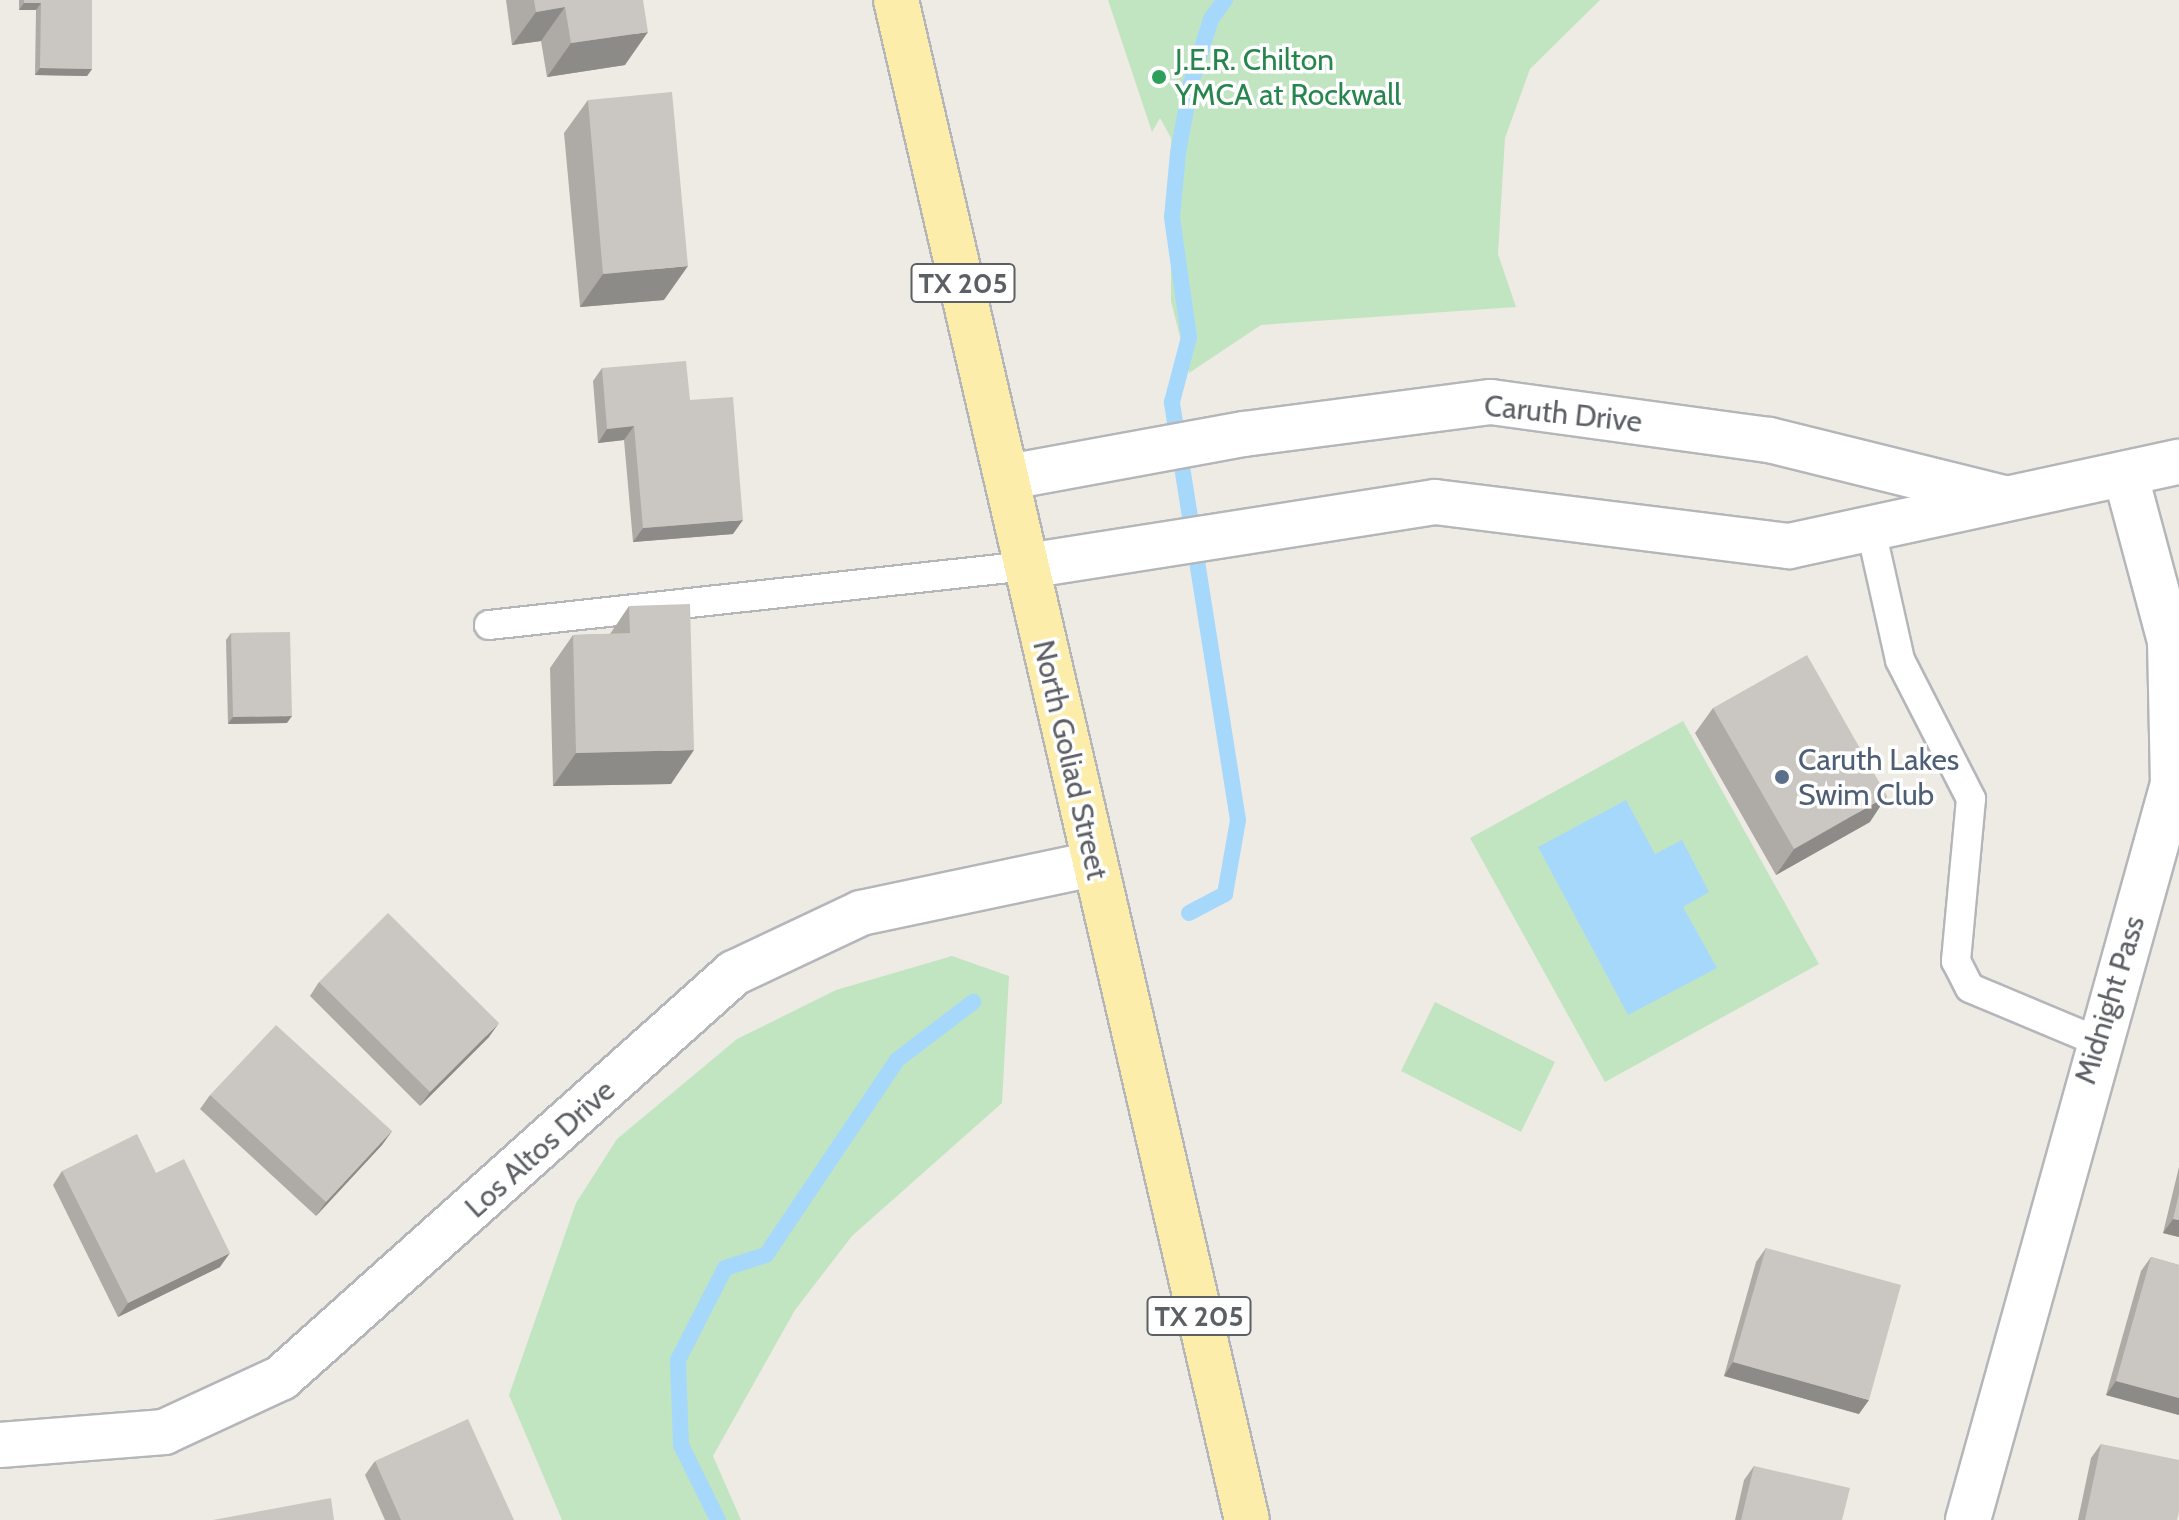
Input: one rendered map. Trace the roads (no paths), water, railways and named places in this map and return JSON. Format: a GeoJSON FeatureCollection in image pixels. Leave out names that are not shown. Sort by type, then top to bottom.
{"type":"FeatureCollection","features":[{"type":"Feature","properties":{"kind":"main road","name":"North Goliad Street"},"geometry":{"type":"LineString","coordinates":[[896,0],[1009,477],[1093,864],[1247,1520]]}},
{"type":"Feature","properties":{"kind":"street","name":"Caruth Drive"},"geometry":{"type":"LineString","coordinates":[[1009,477],[1244,434],[1491,402],[1769,440],[2017,502]]}},
{"type":"Feature","properties":{"kind":"street","name":"Caruth Drive"},"geometry":{"type":"LineString","coordinates":[[1027,566],[1250,527],[1435,502],[1789,546],[2017,502],[2179,462]]}},
{"type":"Feature","properties":{"kind":"street","name":"Midnight Pass"},"geometry":{"type":"LineString","coordinates":[[1968,1520],[2097,1041],[2173,784],[2170,641],[2126,477]]}},
{"type":"Feature","properties":{"kind":"street","name":"Los Altos Drive"},"geometry":{"type":"LineString","coordinates":[[0,1445],[164,1432],[281,1378],[734,973],[861,913],[1093,864]]}},
{"type":"Feature","properties":{"kind":"lane"},"geometry":{"type":"LineString","coordinates":[[1871,530],[1900,660],[1971,799],[1956,961],[1970,988],[2097,1041]]}},
{"type":"Feature","properties":{"kind":"lane"},"geometry":{"type":"LineString","coordinates":[[489,625],[1027,566]]}},
{"type":"Feature","properties":{"kind":"water"},"geometry":{"type":"Polygon","coordinates":[[[1626,800],[1655,854],[1682,840],[1709,892],[1683,907],[1717,968],[1628,1015],[1538,847],[1626,800]]]}},
{"type":"Feature","properties":{"kind":"waterway"},"geometry":{"type":"LineString","coordinates":[[1189,913],[1225,894],[1238,820],[1172,402],[1189,337],[1172,217],[1178,153],[1191,83],[1211,19],[1225,0]]}},
{"type":"Feature","properties":{"kind":"waterway"},"geometry":{"type":"LineString","coordinates":[[718,1520],[681,1445],[678,1360],[725,1268],[766,1255],[897,1060],[973,1002]]}},
{"type":"Feature","properties":{"kind":"place","name":"J.E.R. Chilton YMCA at Rockwall"},"geometry":{"type":"Point","coordinates":[1159,77]}},
{"type":"Feature","properties":{"kind":"place","name":"Caruth Lakes Swim Club"},"geometry":{"type":"Point","coordinates":[1782,777]}}]}
